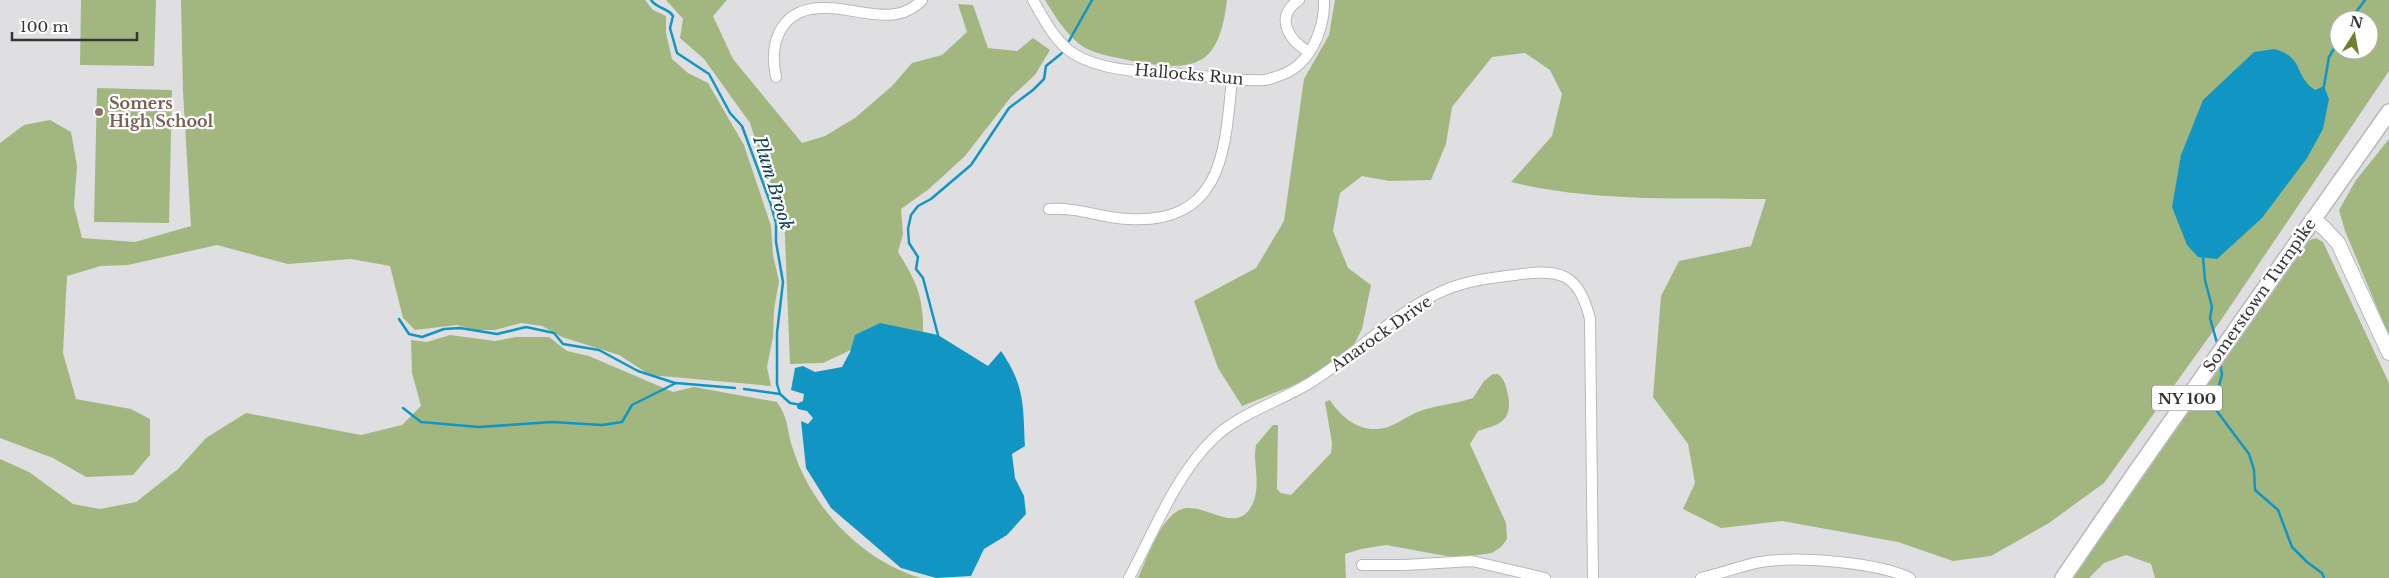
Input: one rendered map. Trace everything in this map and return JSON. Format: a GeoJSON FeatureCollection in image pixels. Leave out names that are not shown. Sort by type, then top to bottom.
{"type":"FeatureCollection","features":[{"type":"Feature","properties":{"kind":"main road","name":"Somerstown Turnpike"},"geometry":{"type":"LineString","coordinates":[[2063,578],[2312,219],[2389,112]]}},
{"type":"Feature","properties":{"kind":"main road"},"geometry":{"type":"LineString","coordinates":[[2312,219],[2323,227],[2338,243],[2389,353]]}},
{"type":"Feature","properties":{"kind":"street"},"geometry":{"type":"LineString","coordinates":[[776,77],[773,59],[775,39],[779,30],[794,16],[808,11],[828,8],[893,15],[910,9],[922,0]]}},
{"type":"Feature","properties":{"kind":"street","name":"Hallocks Run"},"geometry":{"type":"LineString","coordinates":[[1033,0],[1060,42],[1075,55],[1121,68],[1232,79],[1265,80],[1279,76],[1296,67],[1309,52],[1323,22],[1324,0]]}},
{"type":"Feature","properties":{"kind":"street"},"geometry":{"type":"LineString","coordinates":[[1300,0],[1291,8],[1287,18],[1288,33],[1299,46],[1309,52]]}},
{"type":"Feature","properties":{"kind":"street"},"geometry":{"type":"LineString","coordinates":[[1049,209],[1071,208],[1117,218],[1147,220],[1180,211],[1193,202],[1212,182],[1222,156],[1232,79]]}},
{"type":"Feature","properties":{"kind":"street","name":"Anarock Drive"},"geometry":{"type":"LineString","coordinates":[[1129,578],[1175,492],[1194,462],[1214,438],[1238,421],[1309,384],[1411,309],[1445,290],[1478,279],[1549,272],[1573,280],[1585,298],[1590,319],[1593,578]]}},
{"type":"Feature","properties":{"kind":"street"},"geometry":{"type":"LineString","coordinates":[[1701,578],[1759,562],[1791,559],[1850,564],[1892,572],[1910,578]]}},
{"type":"Feature","properties":{"kind":"street"},"geometry":{"type":"LineString","coordinates":[[1362,565],[1405,565],[1472,560],[1545,578]]}},
{"type":"Feature","properties":{"kind":"green space"},"geometry":{"type":"Polygon","coordinates":[[[81,0],[156,0],[154,66],[80,65],[81,0]]]}},
{"type":"Feature","properties":{"kind":"green space"},"geometry":{"type":"Polygon","coordinates":[[[181,0],[645,0],[653,10],[666,16],[666,33],[672,59],[688,73],[708,83],[744,145],[771,226],[773,255],[779,281],[774,310],[773,337],[767,367],[771,386],[650,375],[619,355],[562,337],[542,326],[521,323],[495,330],[476,330],[457,325],[415,330],[403,318],[390,266],[351,259],[288,264],[217,245],[128,265],[101,266],[67,276],[63,353],[76,399],[131,409],[150,419],[150,455],[133,475],[86,477],[53,458],[0,438],[0,143],[24,125],[50,120],[71,132],[77,166],[74,206],[82,238],[135,242],[191,226],[183,92],[181,0]]]}},
{"type":"Feature","properties":{"kind":"green space"},"geometry":{"type":"Polygon","coordinates":[[[666,0],[727,0],[713,16],[733,59],[802,143],[825,136],[855,118],[892,86],[912,63],[942,55],[967,32],[958,4],[973,5],[988,48],[1017,51],[1033,38],[1050,50],[1035,75],[1011,97],[965,156],[929,189],[901,209],[903,234],[898,252],[918,290],[922,309],[923,332],[855,348],[823,363],[790,364],[784,214],[765,170],[750,123],[704,59],[680,38],[683,19],[666,0]]]}},
{"type":"Feature","properties":{"kind":"green space"},"geometry":{"type":"Polygon","coordinates":[[[1045,0],[1227,0],[1218,40],[1210,53],[1200,61],[1187,65],[1172,66],[1132,61],[1083,47],[1064,28],[1045,0]]]}},
{"type":"Feature","properties":{"kind":"green space"},"geometry":{"type":"Polygon","coordinates":[[[1335,0],[2389,0],[2389,71],[2219,323],[2104,483],[2049,523],[1991,556],[1953,561],[1898,542],[1782,521],[1721,528],[1683,509],[1695,483],[1688,444],[1653,397],[1661,296],[1679,261],[1751,246],[1766,199],[1605,196],[1573,193],[1511,182],[1552,136],[1562,94],[1550,70],[1525,53],[1492,57],[1452,107],[1446,144],[1431,180],[1389,181],[1362,176],[1340,193],[1333,231],[1348,268],[1371,285],[1362,329],[1352,348],[1302,382],[1242,406],[1218,368],[1194,301],[1256,268],[1284,221],[1304,79],[1329,35],[1335,0]]]}},
{"type":"Feature","properties":{"kind":"green space"},"geometry":{"type":"Polygon","coordinates":[[[97,88],[172,90],[169,223],[94,222],[97,88]]]}},
{"type":"Feature","properties":{"kind":"green space"},"geometry":{"type":"Polygon","coordinates":[[[2389,139],[2389,336],[2345,231],[2339,210],[2356,180],[2389,139]]]}},
{"type":"Feature","properties":{"kind":"green space"},"geometry":{"type":"Polygon","coordinates":[[[2316,238],[2323,242],[2389,383],[2389,578],[2155,578],[2151,564],[2126,555],[2104,563],[2089,578],[2073,578],[2307,241],[2316,238]]]}},
{"type":"Feature","properties":{"kind":"green space"},"geometry":{"type":"Polygon","coordinates":[[[450,335],[495,341],[516,337],[549,337],[567,351],[589,356],[673,392],[694,387],[777,402],[786,420],[791,442],[801,470],[812,491],[826,511],[859,545],[899,570],[921,578],[0,578],[0,459],[29,472],[73,504],[100,509],[136,502],[178,469],[206,438],[246,413],[361,435],[402,425],[421,406],[412,373],[411,340],[427,342],[450,335]]]}},
{"type":"Feature","properties":{"kind":"green space"},"geometry":{"type":"Polygon","coordinates":[[[1493,374],[1498,374],[1505,383],[1509,404],[1508,411],[1503,421],[1478,431],[1470,444],[1506,523],[1507,539],[1501,547],[1492,553],[1457,558],[1386,545],[1345,554],[1346,578],[1138,578],[1158,533],[1176,512],[1185,508],[1195,509],[1227,518],[1236,518],[1245,514],[1255,497],[1257,482],[1256,445],[1273,425],[1278,425],[1277,489],[1281,493],[1291,495],[1331,453],[1332,443],[1325,402],[1330,400],[1354,424],[1370,429],[1379,429],[1388,427],[1420,411],[1473,398],[1484,381],[1493,374]]]}},
{"type":"Feature","properties":{"kind":"water"},"geometry":{"type":"Polygon","coordinates":[[[2274,49],[2291,57],[2303,78],[2315,90],[2324,86],[2329,99],[2323,129],[2307,158],[2262,218],[2217,259],[2198,257],[2187,245],[2172,207],[2181,155],[2203,100],[2254,52],[2274,49]]]}},
{"type":"Feature","properties":{"kind":"water"},"geometry":{"type":"Polygon","coordinates":[[[880,323],[938,335],[988,366],[1001,351],[1009,363],[1019,386],[1023,407],[1025,446],[1012,454],[1015,478],[1024,496],[1026,514],[1007,535],[984,549],[971,576],[936,578],[901,568],[831,508],[806,468],[801,421],[808,424],[813,418],[807,411],[798,409],[796,404],[803,401],[804,394],[791,390],[795,368],[803,366],[815,372],[842,367],[850,352],[855,335],[880,323]]]}},
{"type":"Feature","properties":{"kind":"waterway","name":"Plum Brook"},"geometry":{"type":"LineString","coordinates":[[651,0],[673,16],[670,28],[677,53],[709,74],[730,113],[742,126],[770,202],[776,223],[776,242],[783,282],[777,333],[777,384],[780,394],[790,403],[796,404]]}},
{"type":"Feature","properties":{"kind":"waterway"},"geometry":{"type":"LineString","coordinates":[[1069,41],[1092,0]]}},
{"type":"Feature","properties":{"kind":"waterway"},"geometry":{"type":"LineString","coordinates":[[2358,10],[2365,0]]}},
{"type":"Feature","properties":{"kind":"waterway"},"geometry":{"type":"LineString","coordinates":[[938,335],[923,278],[916,269],[918,257],[909,243],[908,229],[911,215],[918,206],[931,199],[971,165],[1009,108],[1044,79],[1046,66],[1062,53]]}},
{"type":"Feature","properties":{"kind":"waterway"},"geometry":{"type":"LineString","coordinates":[[2324,86],[2329,57]]}},
{"type":"Feature","properties":{"kind":"waterway"},"geometry":{"type":"LineString","coordinates":[[2203,257],[2205,280],[2212,307],[2210,318],[2217,343]]}},
{"type":"Feature","properties":{"kind":"waterway"},"geometry":{"type":"LineString","coordinates":[[399,319],[409,334],[422,337],[444,329],[460,328],[497,334],[526,327],[554,333],[563,344],[599,350],[638,371],[675,383]]}},
{"type":"Feature","properties":{"kind":"waterway"},"geometry":{"type":"LineString","coordinates":[[2220,362],[2222,375],[2213,406],[2249,454],[2254,470],[2255,490],[2278,510],[2292,547],[2307,562],[2322,573],[2324,578]]}},
{"type":"Feature","properties":{"kind":"waterway"},"geometry":{"type":"LineString","coordinates":[[403,408],[421,422],[479,427],[552,422],[602,425],[622,422],[632,405],[676,383],[735,388]]}},
{"type":"Feature","properties":{"kind":"waterway"},"geometry":{"type":"LineString","coordinates":[[744,389],[780,394]]}},
{"type":"Feature","properties":{"kind":"place","name":"Somers High School"},"geometry":{"type":"Point","coordinates":[99,112]}}]}
